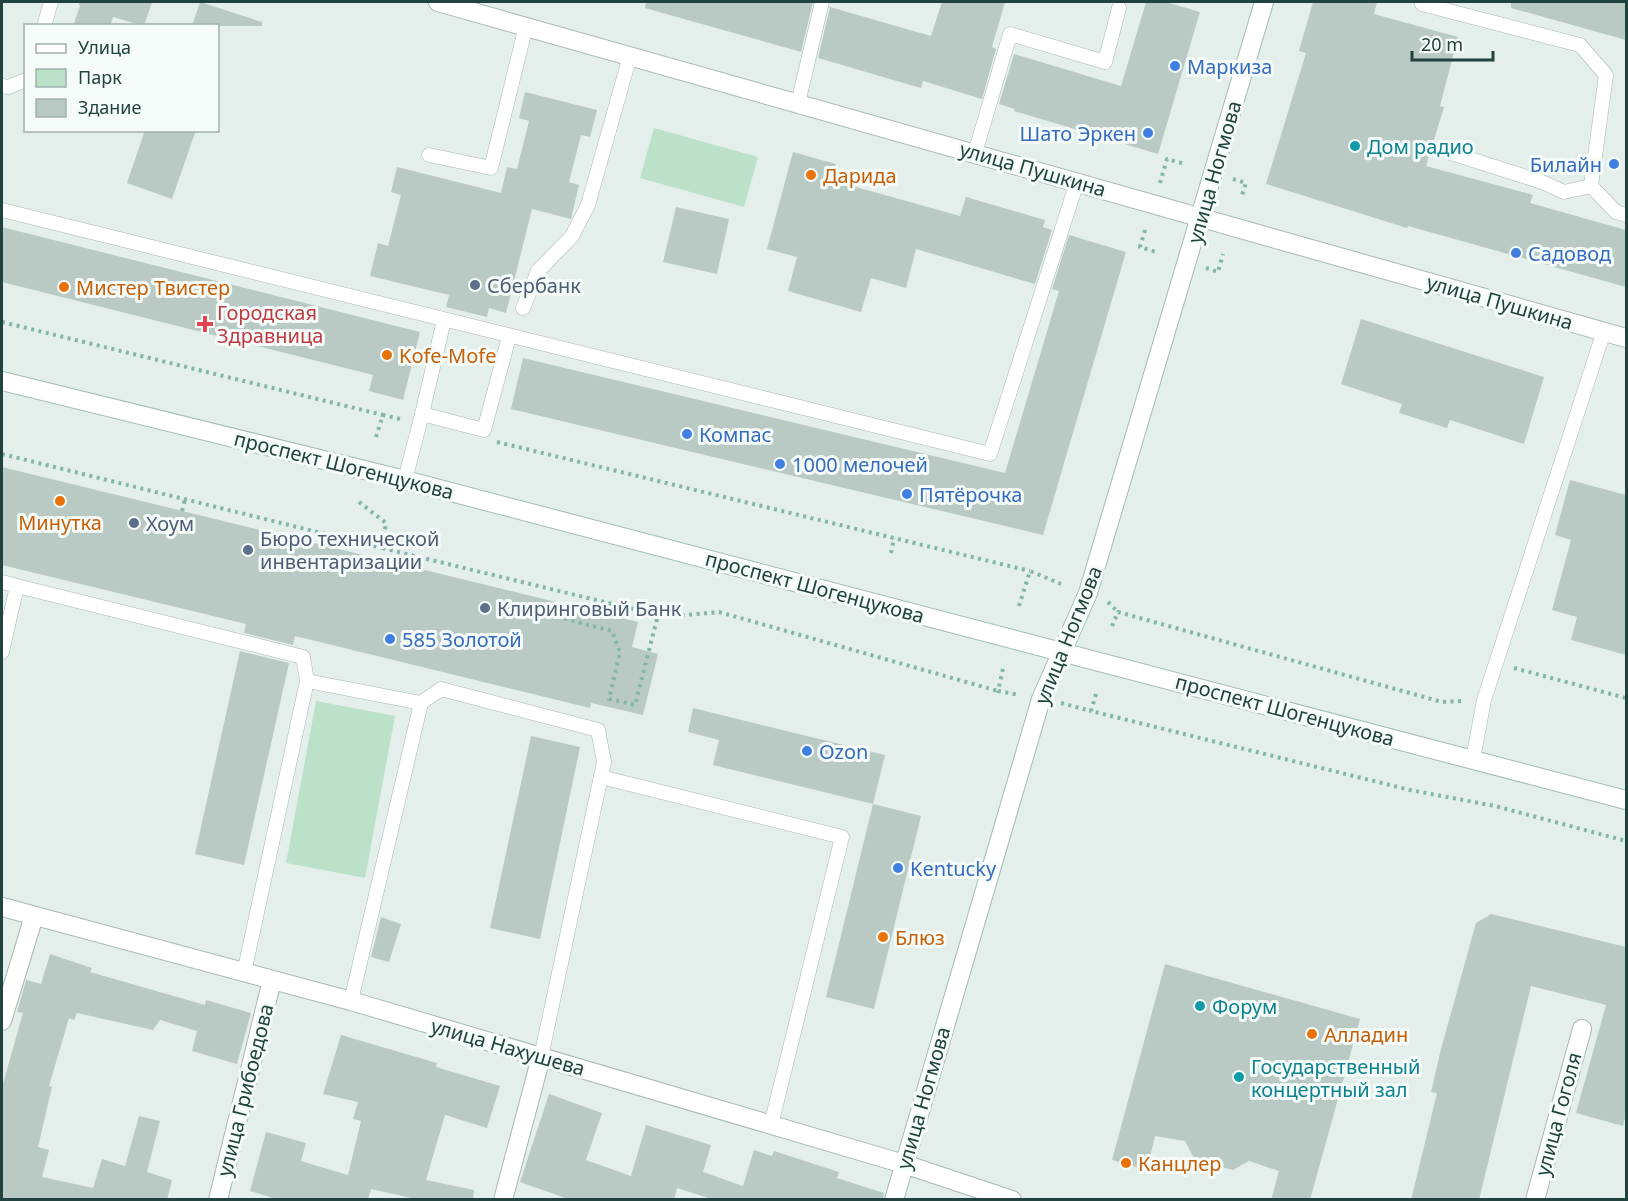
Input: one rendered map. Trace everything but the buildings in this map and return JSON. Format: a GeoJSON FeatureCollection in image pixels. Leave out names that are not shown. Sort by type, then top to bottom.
{"type":"FeatureCollection","features":[{"type":"Feature","properties":{"kind":"street","name":"улица Пушкина"},"geometry":{"type":"LineString","coordinates":[[438,2],[496,9],[526,26],[1626,338]]}},
{"type":"Feature","properties":{"kind":"street","name":"улица Ногмова"},"geometry":{"type":"LineString","coordinates":[[894,1200],[1041,699],[1088,593],[1201,217],[1261,2]]}},
{"type":"Feature","properties":{"kind":"street","name":"проспект Шогенцукова"},"geometry":{"type":"LineString","coordinates":[[2,381],[405,480],[1626,800]]}},
{"type":"Feature","properties":{"kind":"street","name":"улица Нахушева"},"geometry":{"type":"LineString","coordinates":[[2,906],[351,1001],[903,1164],[1012,1200]]}},
{"type":"Feature","properties":{"kind":"street"},"geometry":{"type":"LineString","coordinates":[[2,1021],[34,916]]}},
{"type":"Feature","properties":{"kind":"street","name":"улица Грибоедова"},"geometry":{"type":"LineString","coordinates":[[218,1200],[272,980]]}},
{"type":"Feature","properties":{"kind":"street","name":"улица Гоголя"},"geometry":{"type":"LineString","coordinates":[[1535,1200],[1582,1029]]}},
{"type":"Feature","properties":{"kind":"street"},"geometry":{"type":"LineString","coordinates":[[503,1200],[541,1057]]}},
{"type":"Feature","properties":{"kind":"lane"},"geometry":{"type":"LineString","coordinates":[[45,24],[51,2]]}},
{"type":"Feature","properties":{"kind":"lane"},"geometry":{"type":"LineString","coordinates":[[798,103],[822,2]]}},
{"type":"Feature","properties":{"kind":"lane"},"geometry":{"type":"LineString","coordinates":[[1422,4],[1580,45],[1606,75],[1591,186]]}},
{"type":"Feature","properties":{"kind":"lane"},"geometry":{"type":"LineString","coordinates":[[975,153],[1010,34],[1105,62],[1119,9]]}},
{"type":"Feature","properties":{"kind":"lane"},"geometry":{"type":"LineString","coordinates":[[429,155],[491,168],[526,26]]}},
{"type":"Feature","properties":{"kind":"lane"},"geometry":{"type":"LineString","coordinates":[[523,308],[538,271],[572,236],[588,205],[630,56]]}},
{"type":"Feature","properties":{"kind":"lane"},"geometry":{"type":"LineString","coordinates":[[2,86],[8,87],[24,81]]}},
{"type":"Feature","properties":{"kind":"lane"},"geometry":{"type":"LineString","coordinates":[[1451,153],[1542,182],[1564,192],[1591,186]]}},
{"type":"Feature","properties":{"kind":"lane"},"geometry":{"type":"LineString","coordinates":[[2,210],[990,454],[1077,182]]}},
{"type":"Feature","properties":{"kind":"lane"},"geometry":{"type":"LineString","coordinates":[[1591,186],[1616,212],[1626,215]]}},
{"type":"Feature","properties":{"kind":"lane"},"geometry":{"type":"LineString","coordinates":[[405,480],[444,320]]}},
{"type":"Feature","properties":{"kind":"lane"},"geometry":{"type":"LineString","coordinates":[[1473,759],[1484,700],[1605,331]]}},
{"type":"Feature","properties":{"kind":"lane"},"geometry":{"type":"LineString","coordinates":[[420,418],[484,430],[509,337]]}},
{"type":"Feature","properties":{"kind":"lane"},"geometry":{"type":"LineString","coordinates":[[2,582],[303,657],[308,681],[244,973]]}},
{"type":"Feature","properties":{"kind":"lane"},"geometry":{"type":"LineString","coordinates":[[2,652],[17,586]]}},
{"type":"Feature","properties":{"kind":"lane"},"geometry":{"type":"LineString","coordinates":[[308,681],[421,703]]}},
{"type":"Feature","properties":{"kind":"lane"},"geometry":{"type":"LineString","coordinates":[[351,1001],[421,703],[441,689],[598,730],[604,762],[541,1057]]}},
{"type":"Feature","properties":{"kind":"lane"},"geometry":{"type":"LineString","coordinates":[[601,777],[842,837],[771,1125]]}},
{"type":"Feature","properties":{"kind":"path"},"geometry":{"type":"LineString","coordinates":[[1159,184],[1167,159],[1185,165]]}},
{"type":"Feature","properties":{"kind":"path"},"geometry":{"type":"LineString","coordinates":[[1231,179],[1245,183],[1241,198]]}},
{"type":"Feature","properties":{"kind":"path"},"geometry":{"type":"LineString","coordinates":[[1145,230],[1140,247],[1156,252]]}},
{"type":"Feature","properties":{"kind":"path"},"geometry":{"type":"LineString","coordinates":[[1200,266],[1218,272],[1223,254]]}},
{"type":"Feature","properties":{"kind":"path"},"geometry":{"type":"LineString","coordinates":[[2,322],[383,415],[420,418]]}},
{"type":"Feature","properties":{"kind":"path"},"geometry":{"type":"LineString","coordinates":[[376,437],[383,415]]}},
{"type":"Feature","properties":{"kind":"path"},"geometry":{"type":"LineString","coordinates":[[489,440],[1030,571],[1060,584]]}},
{"type":"Feature","properties":{"kind":"path"},"geometry":{"type":"LineString","coordinates":[[2,454],[658,615],[719,612],[998,691],[1020,695]]}},
{"type":"Feature","properties":{"kind":"path"},"geometry":{"type":"LineString","coordinates":[[182,511],[184,499]]}},
{"type":"Feature","properties":{"kind":"path"},"geometry":{"type":"LineString","coordinates":[[359,502],[386,523],[382,548]]}},
{"type":"Feature","properties":{"kind":"path"},"geometry":{"type":"LineString","coordinates":[[891,553],[894,538]]}},
{"type":"Feature","properties":{"kind":"path"},"geometry":{"type":"LineString","coordinates":[[1019,606],[1030,571]]}},
{"type":"Feature","properties":{"kind":"path"},"geometry":{"type":"LineString","coordinates":[[1104,597],[1118,612],[1442,702],[1484,700],[1514,668],[1626,698]]}},
{"type":"Feature","properties":{"kind":"path"},"geometry":{"type":"LineString","coordinates":[[621,618],[623,606]]}},
{"type":"Feature","properties":{"kind":"path"},"geometry":{"type":"LineString","coordinates":[[528,609],[612,631],[620,652],[609,699],[635,705],[658,615]]}},
{"type":"Feature","properties":{"kind":"path"},"geometry":{"type":"LineString","coordinates":[[1112,626],[1118,612]]}},
{"type":"Feature","properties":{"kind":"path"},"geometry":{"type":"LineString","coordinates":[[998,691],[1003,669]]}},
{"type":"Feature","properties":{"kind":"path"},"geometry":{"type":"LineString","coordinates":[[1091,711],[1096,694]]}},
{"type":"Feature","properties":{"kind":"path"},"geometry":{"type":"LineString","coordinates":[[1060,703],[1410,790],[1495,806],[1626,841]]}},
{"type":"Feature","properties":{"kind":"path"},"geometry":{"type":"LineString","coordinates":[[1211,741],[1214,734]]}},
{"type":"Feature","properties":{"kind":"green space"},"geometry":{"type":"Polygon","coordinates":[[[654,128],[758,157],[744,207],[640,178],[654,128]]]}},
{"type":"Feature","properties":{"kind":"green space"},"geometry":{"type":"Polygon","coordinates":[[[316,701],[395,716],[365,878],[286,863],[316,701]]]}},
{"type":"Feature","properties":{"kind":"place","name":"Маркиза"},"geometry":{"type":"Point","coordinates":[1175,66]}},
{"type":"Feature","properties":{"kind":"place","name":"Шато Эркен"},"geometry":{"type":"Point","coordinates":[1148,133]}},
{"type":"Feature","properties":{"kind":"place","name":"Дом радио"},"geometry":{"type":"Point","coordinates":[1355,146]}},
{"type":"Feature","properties":{"kind":"place","name":"Билайн"},"geometry":{"type":"Point","coordinates":[1614,164]}},
{"type":"Feature","properties":{"kind":"place","name":"Дарида"},"geometry":{"type":"Point","coordinates":[811,175]}},
{"type":"Feature","properties":{"kind":"place","name":"Садовод"},"geometry":{"type":"Point","coordinates":[1516,253]}},
{"type":"Feature","properties":{"kind":"place","name":"Сбербанк"},"geometry":{"type":"Point","coordinates":[475,285]}},
{"type":"Feature","properties":{"kind":"place","name":"Мистер Твистер"},"geometry":{"type":"Point","coordinates":[64,287]}},
{"type":"Feature","properties":{"kind":"place","name":"Городская Здравница"},"geometry":{"type":"Point","coordinates":[205,324]}},
{"type":"Feature","properties":{"kind":"place","name":"Kofe-Mofe"},"geometry":{"type":"Point","coordinates":[387,355]}},
{"type":"Feature","properties":{"kind":"place","name":"Компас"},"geometry":{"type":"Point","coordinates":[687,434]}},
{"type":"Feature","properties":{"kind":"place","name":"1000 мелочей"},"geometry":{"type":"Point","coordinates":[780,464]}},
{"type":"Feature","properties":{"kind":"place","name":"Пятёрочка"},"geometry":{"type":"Point","coordinates":[907,494]}},
{"type":"Feature","properties":{"kind":"place","name":"Минутка"},"geometry":{"type":"Point","coordinates":[60,501]}},
{"type":"Feature","properties":{"kind":"place","name":"Хоум"},"geometry":{"type":"Point","coordinates":[134,523]}},
{"type":"Feature","properties":{"kind":"place","name":"Бюро технической инвентаризации"},"geometry":{"type":"Point","coordinates":[248,550]}},
{"type":"Feature","properties":{"kind":"place","name":"Клиринговый Банк"},"geometry":{"type":"Point","coordinates":[485,608]}},
{"type":"Feature","properties":{"kind":"place","name":"585 Золотой"},"geometry":{"type":"Point","coordinates":[390,639]}},
{"type":"Feature","properties":{"kind":"place","name":"Ozon"},"geometry":{"type":"Point","coordinates":[807,751]}},
{"type":"Feature","properties":{"kind":"place","name":"Kentucky"},"geometry":{"type":"Point","coordinates":[898,868]}},
{"type":"Feature","properties":{"kind":"place","name":"Блюз"},"geometry":{"type":"Point","coordinates":[883,937]}},
{"type":"Feature","properties":{"kind":"place","name":"Форум"},"geometry":{"type":"Point","coordinates":[1200,1006]}},
{"type":"Feature","properties":{"kind":"place","name":"Алладин"},"geometry":{"type":"Point","coordinates":[1312,1034]}},
{"type":"Feature","properties":{"kind":"place","name":"Государственный концертный зал"},"geometry":{"type":"Point","coordinates":[1239,1077]}},
{"type":"Feature","properties":{"kind":"place","name":"Канцлер"},"geometry":{"type":"Point","coordinates":[1126,1163]}}]}
